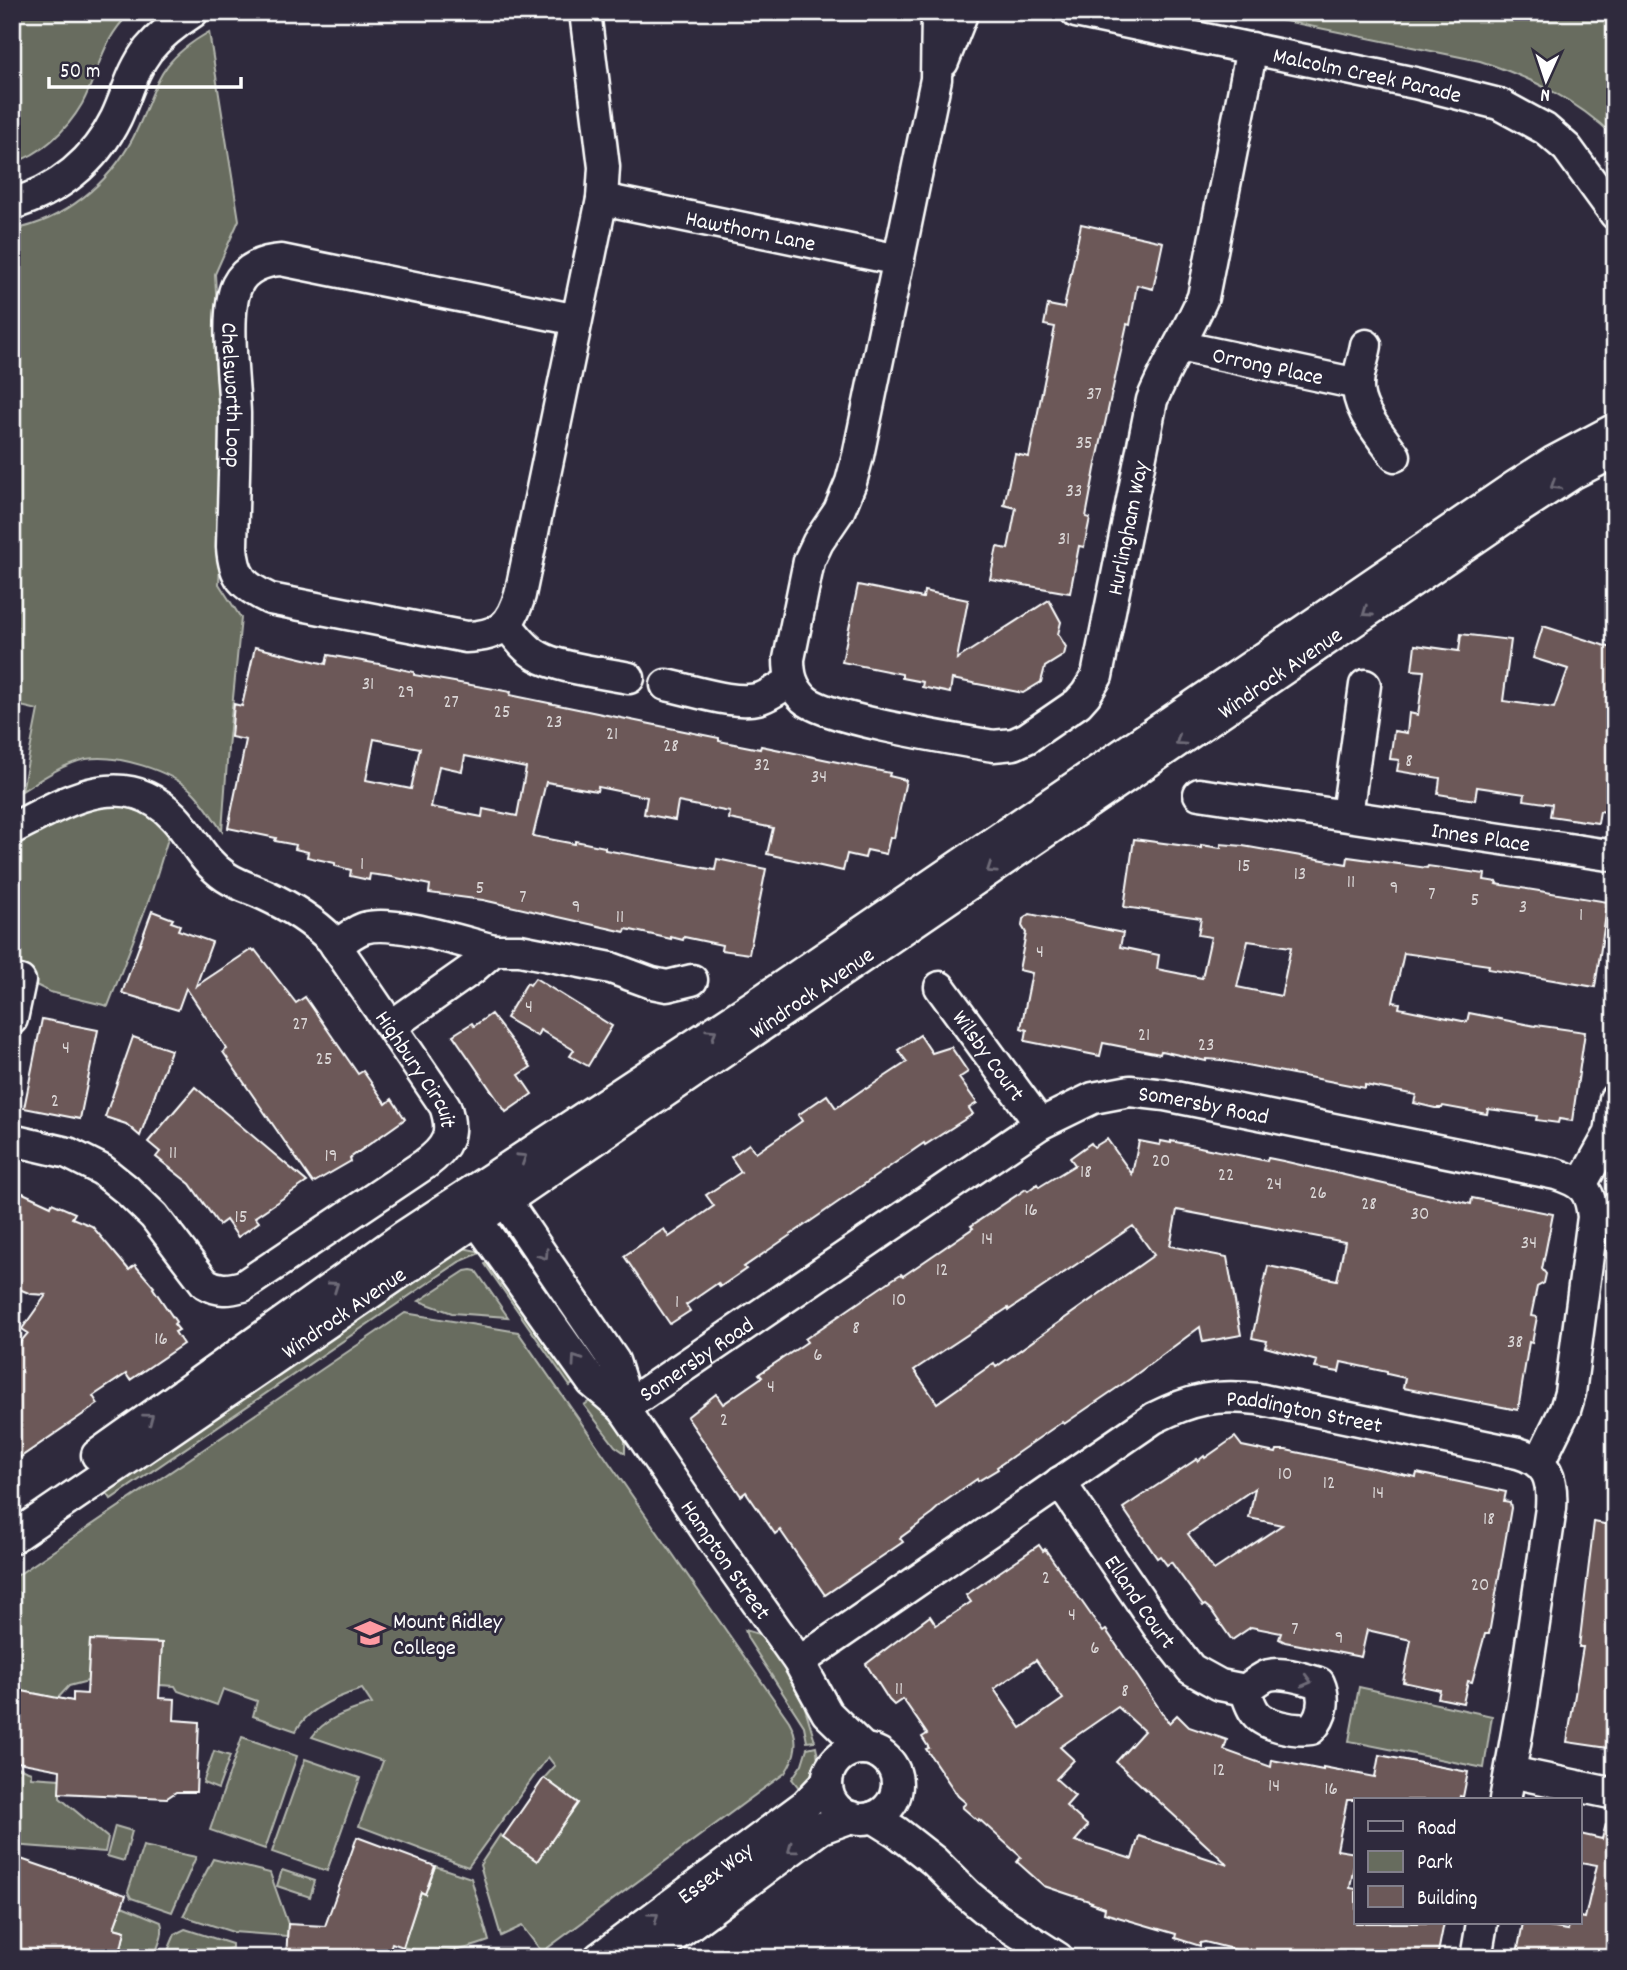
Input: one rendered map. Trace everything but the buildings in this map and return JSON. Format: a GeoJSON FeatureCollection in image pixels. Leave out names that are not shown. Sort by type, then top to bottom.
{"type":"FeatureCollection","features":[{"type":"Feature","properties":{"kind":"street"},"geometry":{"type":"LineString","coordinates":[[12,189],[37,180],[62,165],[80,147],[93,130],[124,60],[166,12]]}},
{"type":"Feature","properties":{"kind":"street"},"geometry":{"type":"LineString","coordinates":[[12,204],[54,187],[77,170],[95,151],[117,117],[134,73],[148,51],[170,27],[193,12]]}},
{"type":"Feature","properties":{"kind":"street"},"geometry":{"type":"LineString","coordinates":[[585,12],[604,167],[602,198],[520,595],[516,611],[507,625],[527,649],[539,657],[629,678]]}},
{"type":"Feature","properties":{"kind":"street","name":"Malcolm Creek Parade"},"geometry":{"type":"LineString","coordinates":[[1076,12],[1499,103],[1545,129],[1567,148],[1610,198]]}},
{"type":"Feature","properties":{"kind":"street"},"geometry":{"type":"LineString","coordinates":[[666,685],[748,700],[762,697],[791,681],[789,659],[806,575],[818,542],[839,511],[851,482],[952,13]]}},
{"type":"Feature","properties":{"kind":"street","name":"Hurlingham Way"},"geometry":{"type":"LineString","coordinates":[[791,681],[804,699],[832,714],[993,746],[1014,744],[1027,738],[1079,702],[1086,694],[1097,676],[1152,400],[1164,370],[1190,327],[1203,297],[1252,48]]}},
{"type":"Feature","properties":{"kind":"street","name":"Hawthorn Lane"},"geometry":{"type":"LineString","coordinates":[[602,198],[899,260]]}},
{"type":"Feature","properties":{"kind":"street","name":"Chelsworth Loop"},"geometry":{"type":"LineString","coordinates":[[507,625],[494,633],[467,638],[270,598],[245,585],[233,564],[232,547],[233,296],[245,274],[270,260],[281,260],[577,320]]}},
{"type":"Feature","properties":{"kind":"street"},"geometry":{"type":"LineString","coordinates":[[1366,345],[1358,384],[1366,414],[1395,456]]}},
{"type":"Feature","properties":{"kind":"street","name":"Orrong Place"},"geometry":{"type":"LineString","coordinates":[[1179,346],[1358,384]]}},
{"type":"Feature","properties":{"kind":"street","name":"Windrock Avenue"},"geometry":{"type":"LineString","coordinates":[[498,1190],[754,1006],[1514,487],[1553,462],[1615,429]]}},
{"type":"Feature","properties":{"kind":"street","name":"Windrock Avenue"},"geometry":{"type":"LineString","coordinates":[[12,1538],[469,1209],[1509,515],[1572,474],[1615,452]]}},
{"type":"Feature","properties":{"kind":"street"},"geometry":{"type":"LineString","coordinates":[[1347,815],[1365,685]]}},
{"type":"Feature","properties":{"kind":"street","name":"Highbury Circuit"},"geometry":{"type":"LineString","coordinates":[[12,829],[85,793],[127,791],[148,798],[175,818],[211,865],[230,880],[300,912],[316,924],[336,946],[445,1106],[450,1128],[444,1148],[425,1164],[254,1278],[232,1289],[213,1288],[205,1283],[154,1216],[102,1170],[68,1153],[12,1140]]}},
{"type":"Feature","properties":{"kind":"street","name":"Innes Place"},"geometry":{"type":"LineString","coordinates":[[1199,794],[1615,856]]}},
{"type":"Feature","properties":{"kind":"street"},"geometry":{"type":"LineString","coordinates":[[336,946],[352,933],[366,927],[386,926],[494,950],[520,950],[611,968],[667,986],[692,979]]}},
{"type":"Feature","properties":{"kind":"street"},"geometry":{"type":"LineString","coordinates":[[391,1026],[472,969],[494,950]]}},
{"type":"Feature","properties":{"kind":"street"},"geometry":{"type":"LineString","coordinates":[[12,1019],[20,981]]}},
{"type":"Feature","properties":{"kind":"street","name":"Wilsby Court"},"geometry":{"type":"LineString","coordinates":[[940,986],[1040,1124]]}},
{"type":"Feature","properties":{"kind":"street","name":"Somersby Road"},"geometry":{"type":"LineString","coordinates":[[623,1408],[1040,1124],[1093,1098],[1130,1091],[1165,1095],[1556,1174],[1581,1185]]}},
{"type":"Feature","properties":{"kind":"street"},"geometry":{"type":"LineString","coordinates":[[1615,1099],[1610,1133],[1581,1185],[1588,1194],[1593,1217],[1570,1393],[1565,1410],[1539,1463],[1546,1471],[1551,1484],[1551,1508],[1508,1786],[1615,1794]]}},
{"type":"Feature","properties":{"kind":"street","name":"Hampton Street"},"geometry":{"type":"LineString","coordinates":[[498,1190],[614,1361],[621,1383],[623,1408]]}},
{"type":"Feature","properties":{"kind":"street","name":"Windrock Avenue"},"geometry":{"type":"LineString","coordinates":[[12,1513],[111,1446],[404,1236],[469,1209]]}},
{"type":"Feature","properties":{"kind":"street","name":"Hampton Street"},"geometry":{"type":"LineString","coordinates":[[469,1209],[592,1382],[623,1408],[799,1662],[827,1713],[864,1749]]}},
{"type":"Feature","properties":{"kind":"street","name":"Paddington Street"},"geometry":{"type":"LineString","coordinates":[[799,1662],[1154,1418],[1200,1398],[1239,1396],[1271,1401],[1518,1453],[1539,1463]]}},
{"type":"Feature","properties":{"kind":"street","name":"Elland Court"},"geometry":{"type":"LineString","coordinates":[[1060,1482],[1159,1628],[1191,1669],[1220,1685],[1245,1690]]}},
{"type":"Feature","properties":{"kind":"street","name":"Hampton Street"},"geometry":{"type":"LineString","coordinates":[[827,1713],[830,1773]]}},
{"type":"Feature","properties":{"kind":"street"},"geometry":{"type":"LineString","coordinates":[[934,1861],[904,1814],[896,1793],[895,1773],[891,1763],[874,1751],[864,1749],[846,1753],[830,1773],[829,1793],[841,1812],[862,1817],[897,1832],[934,1861],[997,1919],[1058,1958]]}},
{"type":"Feature","properties":{"kind":"street","name":"Essex Way"},"geometry":{"type":"LineString","coordinates":[[599,1958],[805,1805],[830,1773]]}},
{"type":"Feature","properties":{"kind":"street"},"geometry":{"type":"LineString","coordinates":[[862,1817],[883,1812],[896,1793]]}},
{"type":"Feature","properties":{"kind":"street","name":"Essex Way"},"geometry":{"type":"LineString","coordinates":[[645,1958],[821,1828],[862,1817]]}},
{"type":"Feature","properties":{"kind":"street"},"geometry":{"type":"LineString","coordinates":[[1476,1958],[1482,1924]]}},
{"type":"Feature","properties":{"kind":"green space"},"geometry":{"type":"Polygon","coordinates":[[[12,12],[131,12],[113,34],[88,92],[69,123],[43,148],[12,163],[12,12]]]}},
{"type":"Feature","properties":{"kind":"green space"},"geometry":{"type":"Polygon","coordinates":[[[1241,12],[1615,12],[1615,137],[1584,111],[1552,91],[1480,61],[1241,12]]]}},
{"type":"Feature","properties":{"kind":"green space"},"geometry":{"type":"Polygon","coordinates":[[[209,32],[239,220],[215,274],[222,401],[219,584],[241,618],[222,831],[201,801],[183,784],[157,771],[127,761],[99,758],[77,761],[52,772],[22,791],[38,710],[12,704],[12,230],[49,218],[83,198],[98,185],[123,155],[133,138],[167,66],[177,55],[209,32]]]}},
{"type":"Feature","properties":{"kind":"green space"},"geometry":{"type":"Polygon","coordinates":[[[119,805],[148,814],[170,832],[150,897],[108,1006],[50,992],[32,983],[12,979],[12,924],[15,913],[12,912],[12,846],[86,808],[119,805]]]}},
{"type":"Feature","properties":{"kind":"green space"},"geometry":{"type":"Polygon","coordinates":[[[453,1249],[482,1252],[459,1262],[111,1499],[102,1485],[453,1249]]]}},
{"type":"Feature","properties":{"kind":"green space"},"geometry":{"type":"Polygon","coordinates":[[[490,1258],[576,1381],[570,1386],[485,1264],[490,1258]]]}},
{"type":"Feature","properties":{"kind":"green space"},"geometry":{"type":"Polygon","coordinates":[[[465,1271],[476,1271],[508,1317],[452,1313],[419,1301],[465,1271]]]}},
{"type":"Feature","properties":{"kind":"green space","name":"Mount Ridley College"},"geometry":{"type":"Polygon","coordinates":[[[405,1313],[518,1332],[789,1721],[795,1735],[794,1754],[785,1773],[542,1952],[522,1926],[501,1936],[480,1865],[500,1835],[537,1860],[578,1803],[544,1778],[555,1766],[548,1757],[468,1867],[359,1826],[383,1761],[312,1737],[331,1720],[372,1704],[362,1689],[316,1710],[296,1731],[253,1716],[257,1701],[223,1689],[217,1705],[178,1691],[175,1686],[159,1685],[161,1643],[90,1640],[88,1681],[69,1686],[45,1712],[48,1696],[12,1689],[12,1579],[405,1313]]]}},
{"type":"Feature","properties":{"kind":"green space"},"geometry":{"type":"Polygon","coordinates":[[[593,1399],[625,1437],[625,1453],[615,1446],[584,1405],[593,1399]]]}},
{"type":"Feature","properties":{"kind":"green space"},"geometry":{"type":"Polygon","coordinates":[[[745,1630],[769,1637],[803,1701],[815,1741],[807,1742],[804,1726],[748,1639],[745,1630]]]}},
{"type":"Feature","properties":{"kind":"green space"},"geometry":{"type":"Polygon","coordinates":[[[1359,1687],[1492,1716],[1484,1768],[1349,1741],[1359,1687]]]}},
{"type":"Feature","properties":{"kind":"green space"},"geometry":{"type":"Polygon","coordinates":[[[242,1737],[297,1756],[265,1849],[210,1830],[242,1737]]]}},
{"type":"Feature","properties":{"kind":"green space"},"geometry":{"type":"Polygon","coordinates":[[[816,1746],[816,1771],[803,1793],[792,1779],[802,1764],[807,1748],[816,1746]]]}},
{"type":"Feature","properties":{"kind":"green space"},"geometry":{"type":"Polygon","coordinates":[[[214,1751],[230,1756],[218,1789],[203,1783],[214,1751]]]}},
{"type":"Feature","properties":{"kind":"green space"},"geometry":{"type":"Polygon","coordinates":[[[305,1759],[360,1778],[327,1871],[272,1852],[305,1759]]]}},
{"type":"Feature","properties":{"kind":"green space"},"geometry":{"type":"Polygon","coordinates":[[[12,1765],[31,1772],[31,1777],[60,1779],[60,1798],[108,1838],[105,1852],[12,1845],[12,1765]]]}},
{"type":"Feature","properties":{"kind":"green space"},"geometry":{"type":"Polygon","coordinates":[[[115,1826],[132,1831],[124,1861],[107,1856],[115,1826]]]}},
{"type":"Feature","properties":{"kind":"green space"},"geometry":{"type":"Polygon","coordinates":[[[143,1846],[196,1857],[172,1912],[131,1898],[128,1892],[143,1846]]]}},
{"type":"Feature","properties":{"kind":"green space"},"geometry":{"type":"Polygon","coordinates":[[[213,1859],[270,1873],[288,1924],[287,1936],[233,1932],[183,1916],[213,1859]]]}},
{"type":"Feature","properties":{"kind":"green space"},"geometry":{"type":"Polygon","coordinates":[[[435,1866],[471,1878],[489,1941],[446,1952],[425,1952],[403,1947],[419,1897],[402,1886],[425,1893],[435,1866]]]}},
{"type":"Feature","properties":{"kind":"green space"},"geometry":{"type":"Polygon","coordinates":[[[282,1870],[315,1881],[310,1897],[277,1886],[282,1870]]]}},
{"type":"Feature","properties":{"kind":"green space"},"geometry":{"type":"Polygon","coordinates":[[[122,1906],[161,1922],[162,1936],[153,1958],[119,1958],[125,1931],[114,1928],[122,1906]]]}},
{"type":"Feature","properties":{"kind":"green space"},"geometry":{"type":"Polygon","coordinates":[[[185,1929],[232,1944],[232,1948],[219,1951],[209,1958],[165,1958],[175,1934],[185,1929]]]}},
{"type":"Feature","properties":{"kind":"place","name":"Mount Ridley College"},"geometry":{"type":"Point","coordinates":[370,1633]}}]}
